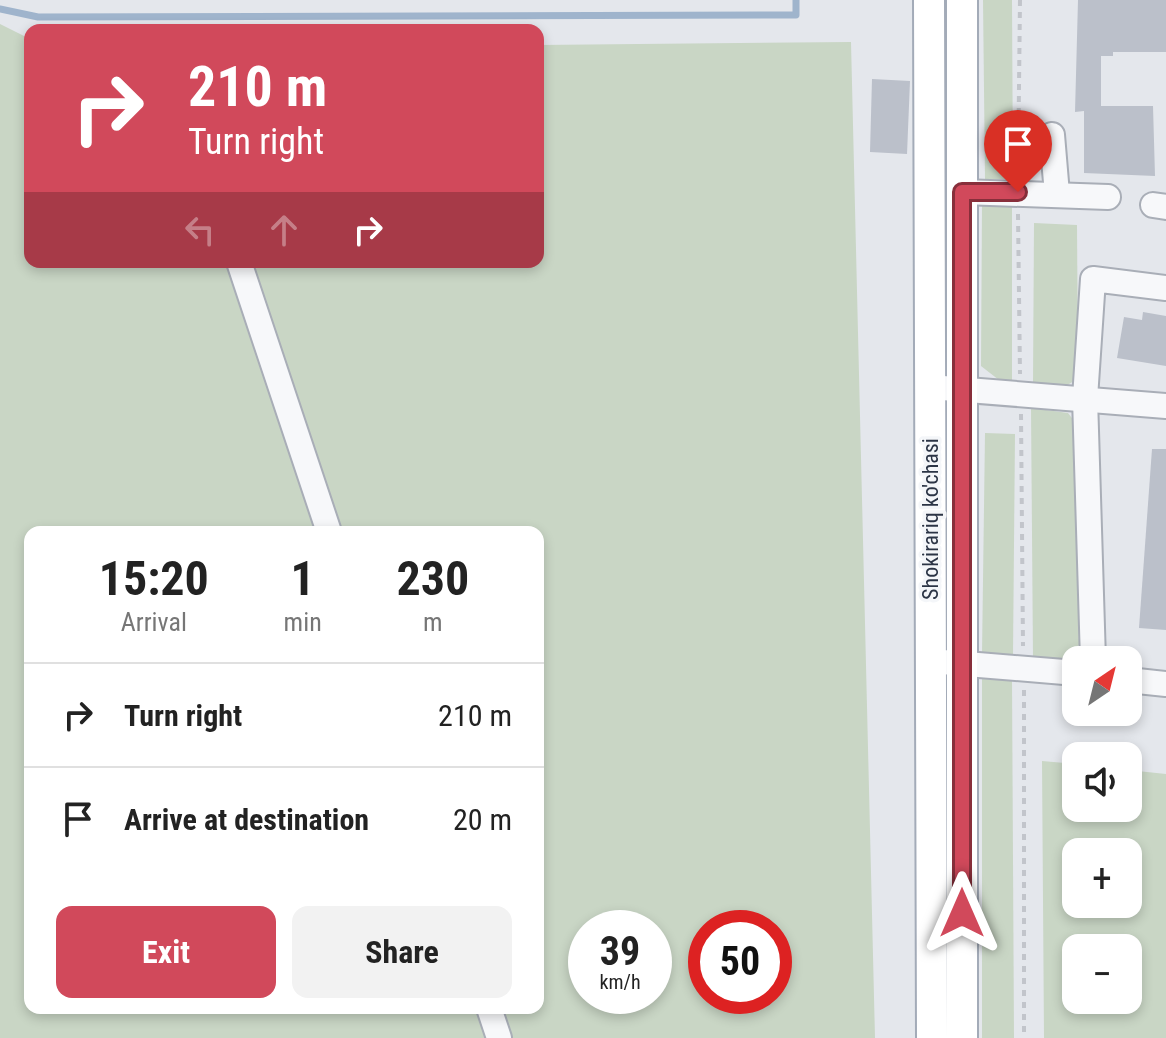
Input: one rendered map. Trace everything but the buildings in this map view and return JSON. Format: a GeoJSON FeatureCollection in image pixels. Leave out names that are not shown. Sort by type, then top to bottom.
{"type":"FeatureCollection","features":[{"type":"Feature","properties":{"kind":"main road","name":"Shokirariq ko'chasi"},"geometry":{"type":"LineString","coordinates":[[929,0],[932,1038]]}},
{"type":"Feature","properties":{"kind":"main road","name":"Shokirariq ko'chasi"},"geometry":{"type":"LineString","coordinates":[[962,0],[962,1038]]}},
{"type":"Feature","properties":{"kind":"lane"},"geometry":{"type":"LineString","coordinates":[[1052,135],[1057,194]]}},
{"type":"Feature","properties":{"kind":"lane"},"geometry":{"type":"LineString","coordinates":[[962,192],[1108,197]]}},
{"type":"Feature","properties":{"kind":"lane"},"geometry":{"type":"LineString","coordinates":[[241,268],[327,526]]}},
{"type":"Feature","properties":{"kind":"lane"},"geometry":{"type":"LineString","coordinates":[[1093,646],[1085,398],[1093,279],[1166,288]]}},
{"type":"Feature","properties":{"kind":"lane"},"geometry":{"type":"LineString","coordinates":[[930,387],[1166,406]]}},
{"type":"Feature","properties":{"kind":"lane"},"geometry":{"type":"LineString","coordinates":[[930,661],[1062,672]]}},
{"type":"Feature","properties":{"kind":"lane"},"geometry":{"type":"LineString","coordinates":[[1142,681],[1166,684]]}},
{"type":"Feature","properties":{"kind":"lane"},"geometry":{"type":"LineString","coordinates":[[491,1014],[499,1038]]}},
{"type":"Feature","properties":{"kind":"path"},"geometry":{"type":"LineString","coordinates":[[1020,0],[1018,192],[1024,668],[1024,1038]]}},
{"type":"Feature","properties":{"kind":"green space"},"geometry":{"type":"Polygon","coordinates":[[[983,0],[1012,0],[1013,179],[985,179],[983,0]]]}},
{"type":"Feature","properties":{"kind":"green space"},"geometry":{"type":"Polygon","coordinates":[[[0,24],[24,36],[24,268],[544,268],[544,45],[851,42],[875,1038],[0,1038],[0,24]]]}},
{"type":"Feature","properties":{"kind":"green space"},"geometry":{"type":"Polygon","coordinates":[[[982,204],[1012,205],[1012,381],[999,380],[981,366],[982,204]]]}},
{"type":"Feature","properties":{"kind":"green space"},"geometry":{"type":"Polygon","coordinates":[[[1034,223],[1077,225],[1078,367],[1074,381],[1064,387],[1033,384],[1034,223]]]}},
{"type":"Feature","properties":{"kind":"green space"},"geometry":{"type":"Polygon","coordinates":[[[1031,408],[1068,413],[1078,426],[1079,645],[1062,646],[1062,660],[1033,660],[1031,408]]]}},
{"type":"Feature","properties":{"kind":"green space"},"geometry":{"type":"Polygon","coordinates":[[[985,433],[1015,434],[1013,656],[982,654],[985,433]]]}},
{"type":"Feature","properties":{"kind":"green space"},"geometry":{"type":"Polygon","coordinates":[[[982,679],[1012,680],[1014,1038],[982,1038],[982,679]]]}},
{"type":"Feature","properties":{"kind":"green space"},"geometry":{"type":"Polygon","coordinates":[[[1042,761],[1062,763],[1062,822],[1142,822],[1142,771],[1166,774],[1166,1038],[1044,1038],[1042,761]]]}},
{"type":"Feature","properties":{"kind":"waterway"},"geometry":{"type":"LineString","coordinates":[[0,9],[38,17],[796,15],[796,0]]}},
{"type":"Feature","properties":{"kind":"route"},"geometry":{"type":"LineString","coordinates":[[962,913],[962,192],[1018,192]]}}]}
